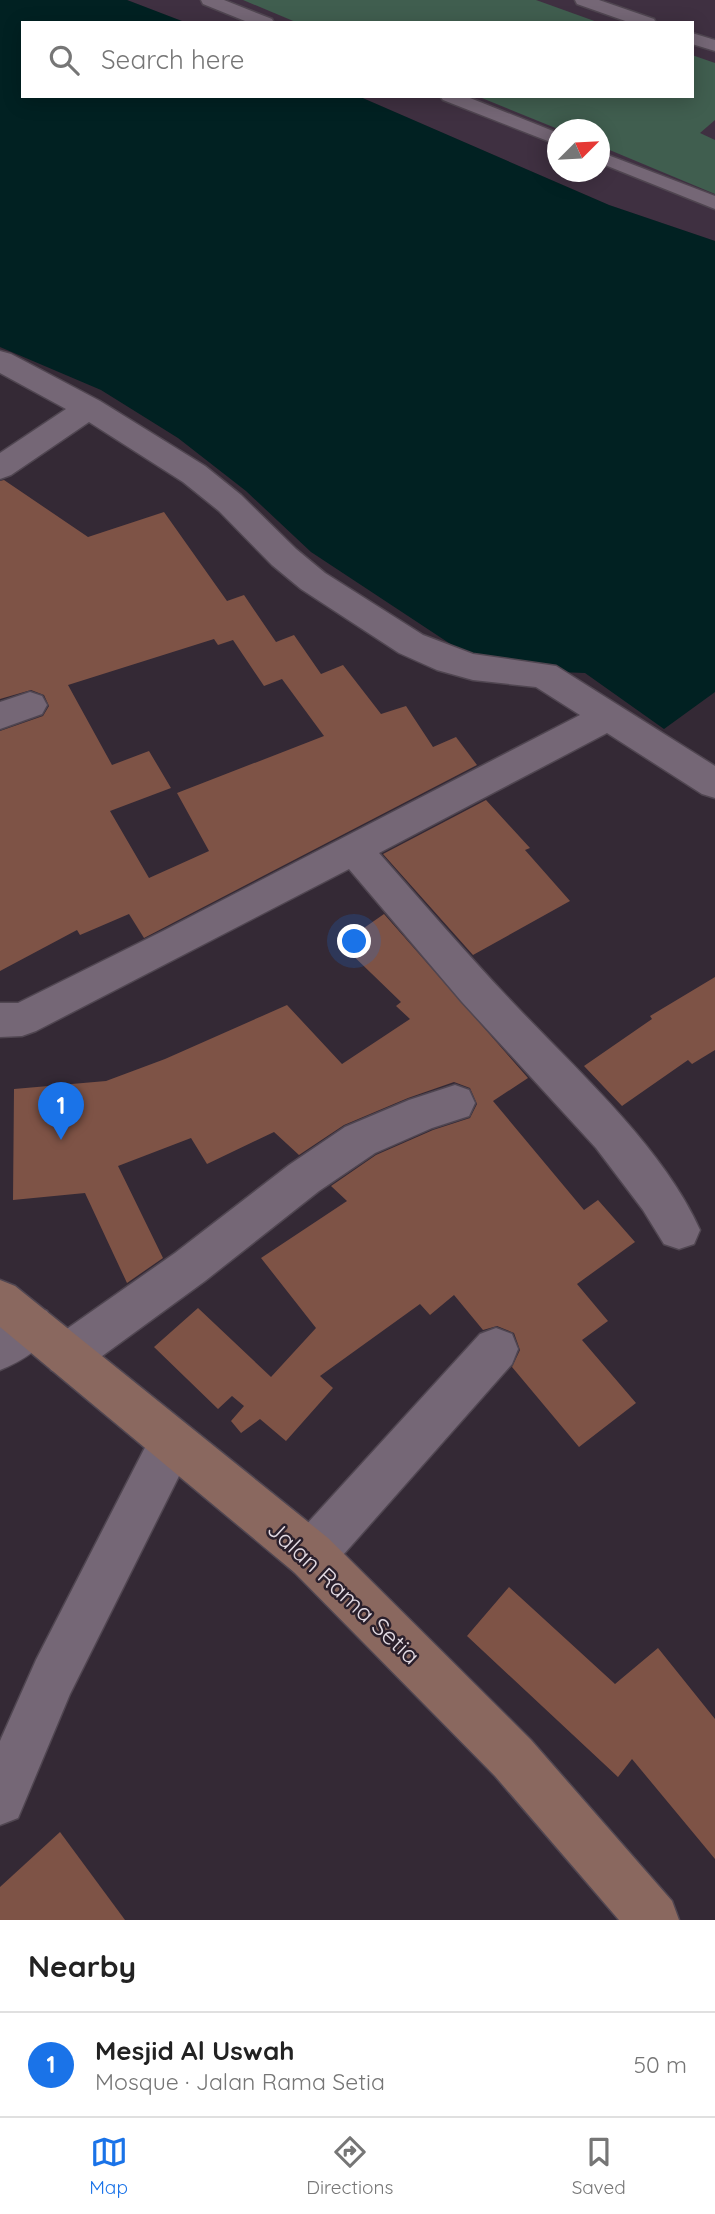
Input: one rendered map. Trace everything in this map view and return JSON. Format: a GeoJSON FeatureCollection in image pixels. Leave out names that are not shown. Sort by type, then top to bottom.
{"type":"FeatureCollection","features":[{"type":"Feature","properties":{"kind":"street"},"geometry":{"type":"LineString","coordinates":[[0,361],[89,408],[194,474],[230,503],[313,581],[411,644],[449,661],[473,667],[544,675],[715,784]]}},
{"type":"Feature","properties":{"kind":"street"},"geometry":{"type":"LineString","coordinates":[[0,468],[89,408]]}},
{"type":"Feature","properties":{"kind":"street"},"geometry":{"type":"LineString","coordinates":[[0,1020],[22,1019],[177,943],[609,716]]}},
{"type":"Feature","properties":{"kind":"street"},"geometry":{"type":"LineString","coordinates":[[354,850],[477,991],[602,1126],[659,1196],[679,1230]]}},
{"type":"Feature","properties":{"kind":"street"},"geometry":{"type":"LineString","coordinates":[[67,1355],[359,1140],[423,1113],[455,1103]]}},
{"type":"Feature","properties":{"kind":"street","name":"Jalan Rama Setia"},"geometry":{"type":"LineString","coordinates":[[10,1325],[67,1355],[311,1555],[513,1758],[653,1920]]}},
{"type":"Feature","properties":{"kind":"street"},"geometry":{"type":"LineString","coordinates":[[311,1555],[496,1349]]}},
{"type":"Feature","properties":{"kind":"street"},"geometry":{"type":"LineString","coordinates":[[0,1800],[53,1677],[172,1442]]}},
{"type":"Feature","properties":{"kind":"lane"},"geometry":{"type":"LineString","coordinates":[[209,0],[261,21]]}},
{"type":"Feature","properties":{"kind":"lane"},"geometry":{"type":"LineString","coordinates":[[583,0],[642,21]]}},
{"type":"Feature","properties":{"kind":"lane"},"geometry":{"type":"LineString","coordinates":[[694,39],[715,46]]}},
{"type":"Feature","properties":{"kind":"lane"},"geometry":{"type":"LineString","coordinates":[[454,98],[547,136]]}},
{"type":"Feature","properties":{"kind":"lane"},"geometry":{"type":"LineString","coordinates":[[610,161],[715,203]]}},
{"type":"Feature","properties":{"kind":"shaded area"},"geometry":{"type":"Polygon","coordinates":[[[0,0],[127,0],[182,21],[21,21],[21,98],[363,98],[547,178],[547,182],[556,182],[609,205],[715,241],[715,692],[664,729],[585,673],[508,670],[455,647],[311,552],[246,491],[178,438],[101,390],[0,347],[0,0]]]}},
{"type":"Feature","properties":{"kind":"shaded area"},"geometry":{"type":"Polygon","coordinates":[[[127,0],[715,0],[715,241],[609,205],[556,182],[610,182],[610,119],[547,119],[547,178],[363,98],[694,98],[694,21],[182,21],[127,0]]]}},
{"type":"Feature","properties":{"kind":"shaded area"},"geometry":{"type":"Polygon","coordinates":[[[243,0],[536,0],[594,21],[293,21],[243,0]]]}},
{"type":"Feature","properties":{"kind":"shaded area"},"geometry":{"type":"Polygon","coordinates":[[[694,56],[715,63],[715,120],[700,133],[715,140],[715,194],[610,150],[610,119],[547,119],[547,125],[482,98],[694,98],[694,56]]]}},
{"type":"Feature","properties":{"kind":"building"},"geometry":{"type":"Polygon","coordinates":[[[4,480],[88,537],[164,512],[227,601],[244,595],[276,642],[294,635],[321,674],[343,665],[381,714],[406,706],[433,747],[456,737],[477,765],[144,938],[129,914],[80,935],[77,930],[0,971],[0,731],[43,716],[49,706],[44,695],[31,690],[0,699],[0,481],[4,480]],[[214,639],[68,685],[112,765],[149,751],[171,788],[110,811],[149,878],[209,851],[177,793],[324,736],[282,679],[264,686],[233,640],[218,645],[214,639]]]}},
{"type":"Feature","properties":{"kind":"building"},"geometry":{"type":"Polygon","coordinates":[[[486,800],[530,848],[525,850],[570,901],[473,955],[383,854],[486,800]]]}},
{"type":"Feature","properties":{"kind":"building"},"geometry":{"type":"Polygon","coordinates":[[[384,914],[528,1078],[493,1101],[584,1210],[598,1200],[635,1242],[577,1284],[608,1321],[582,1340],[636,1403],[579,1447],[512,1367],[520,1350],[514,1333],[497,1326],[483,1330],[454,1295],[430,1315],[420,1304],[320,1376],[333,1388],[286,1441],[260,1419],[241,1433],[231,1421],[244,1406],[232,1396],[218,1409],[154,1347],[198,1308],[271,1377],[316,1328],[261,1258],[347,1201],[331,1186],[376,1155],[433,1130],[470,1118],[477,1104],[470,1088],[454,1082],[408,1098],[344,1125],[299,1155],[274,1132],[207,1164],[191,1138],[118,1166],[163,1258],[127,1283],[85,1193],[13,1200],[14,1089],[106,1081],[165,1059],[287,1005],[342,1064],[410,1019],[396,1006],[401,1002],[341,944],[384,914]]]}},
{"type":"Feature","properties":{"kind":"building"},"geometry":{"type":"Polygon","coordinates":[[[715,977],[715,1050],[692,1064],[688,1060],[622,1106],[584,1066],[652,1019],[650,1016],[715,977]]]}},
{"type":"Feature","properties":{"kind":"building"},"geometry":{"type":"Polygon","coordinates":[[[509,1587],[615,1684],[658,1648],[715,1719],[715,1859],[632,1759],[618,1777],[467,1636],[509,1587]]]}},
{"type":"Feature","properties":{"kind":"building"},"geometry":{"type":"Polygon","coordinates":[[[60,1832],[125,1920],[0,1920],[0,1887],[60,1832]]]}},
{"type":"Feature","properties":{"kind":"place","name":"Mesjid Al Uswah"},"geometry":{"type":"Point","coordinates":[61,1140]}}]}
